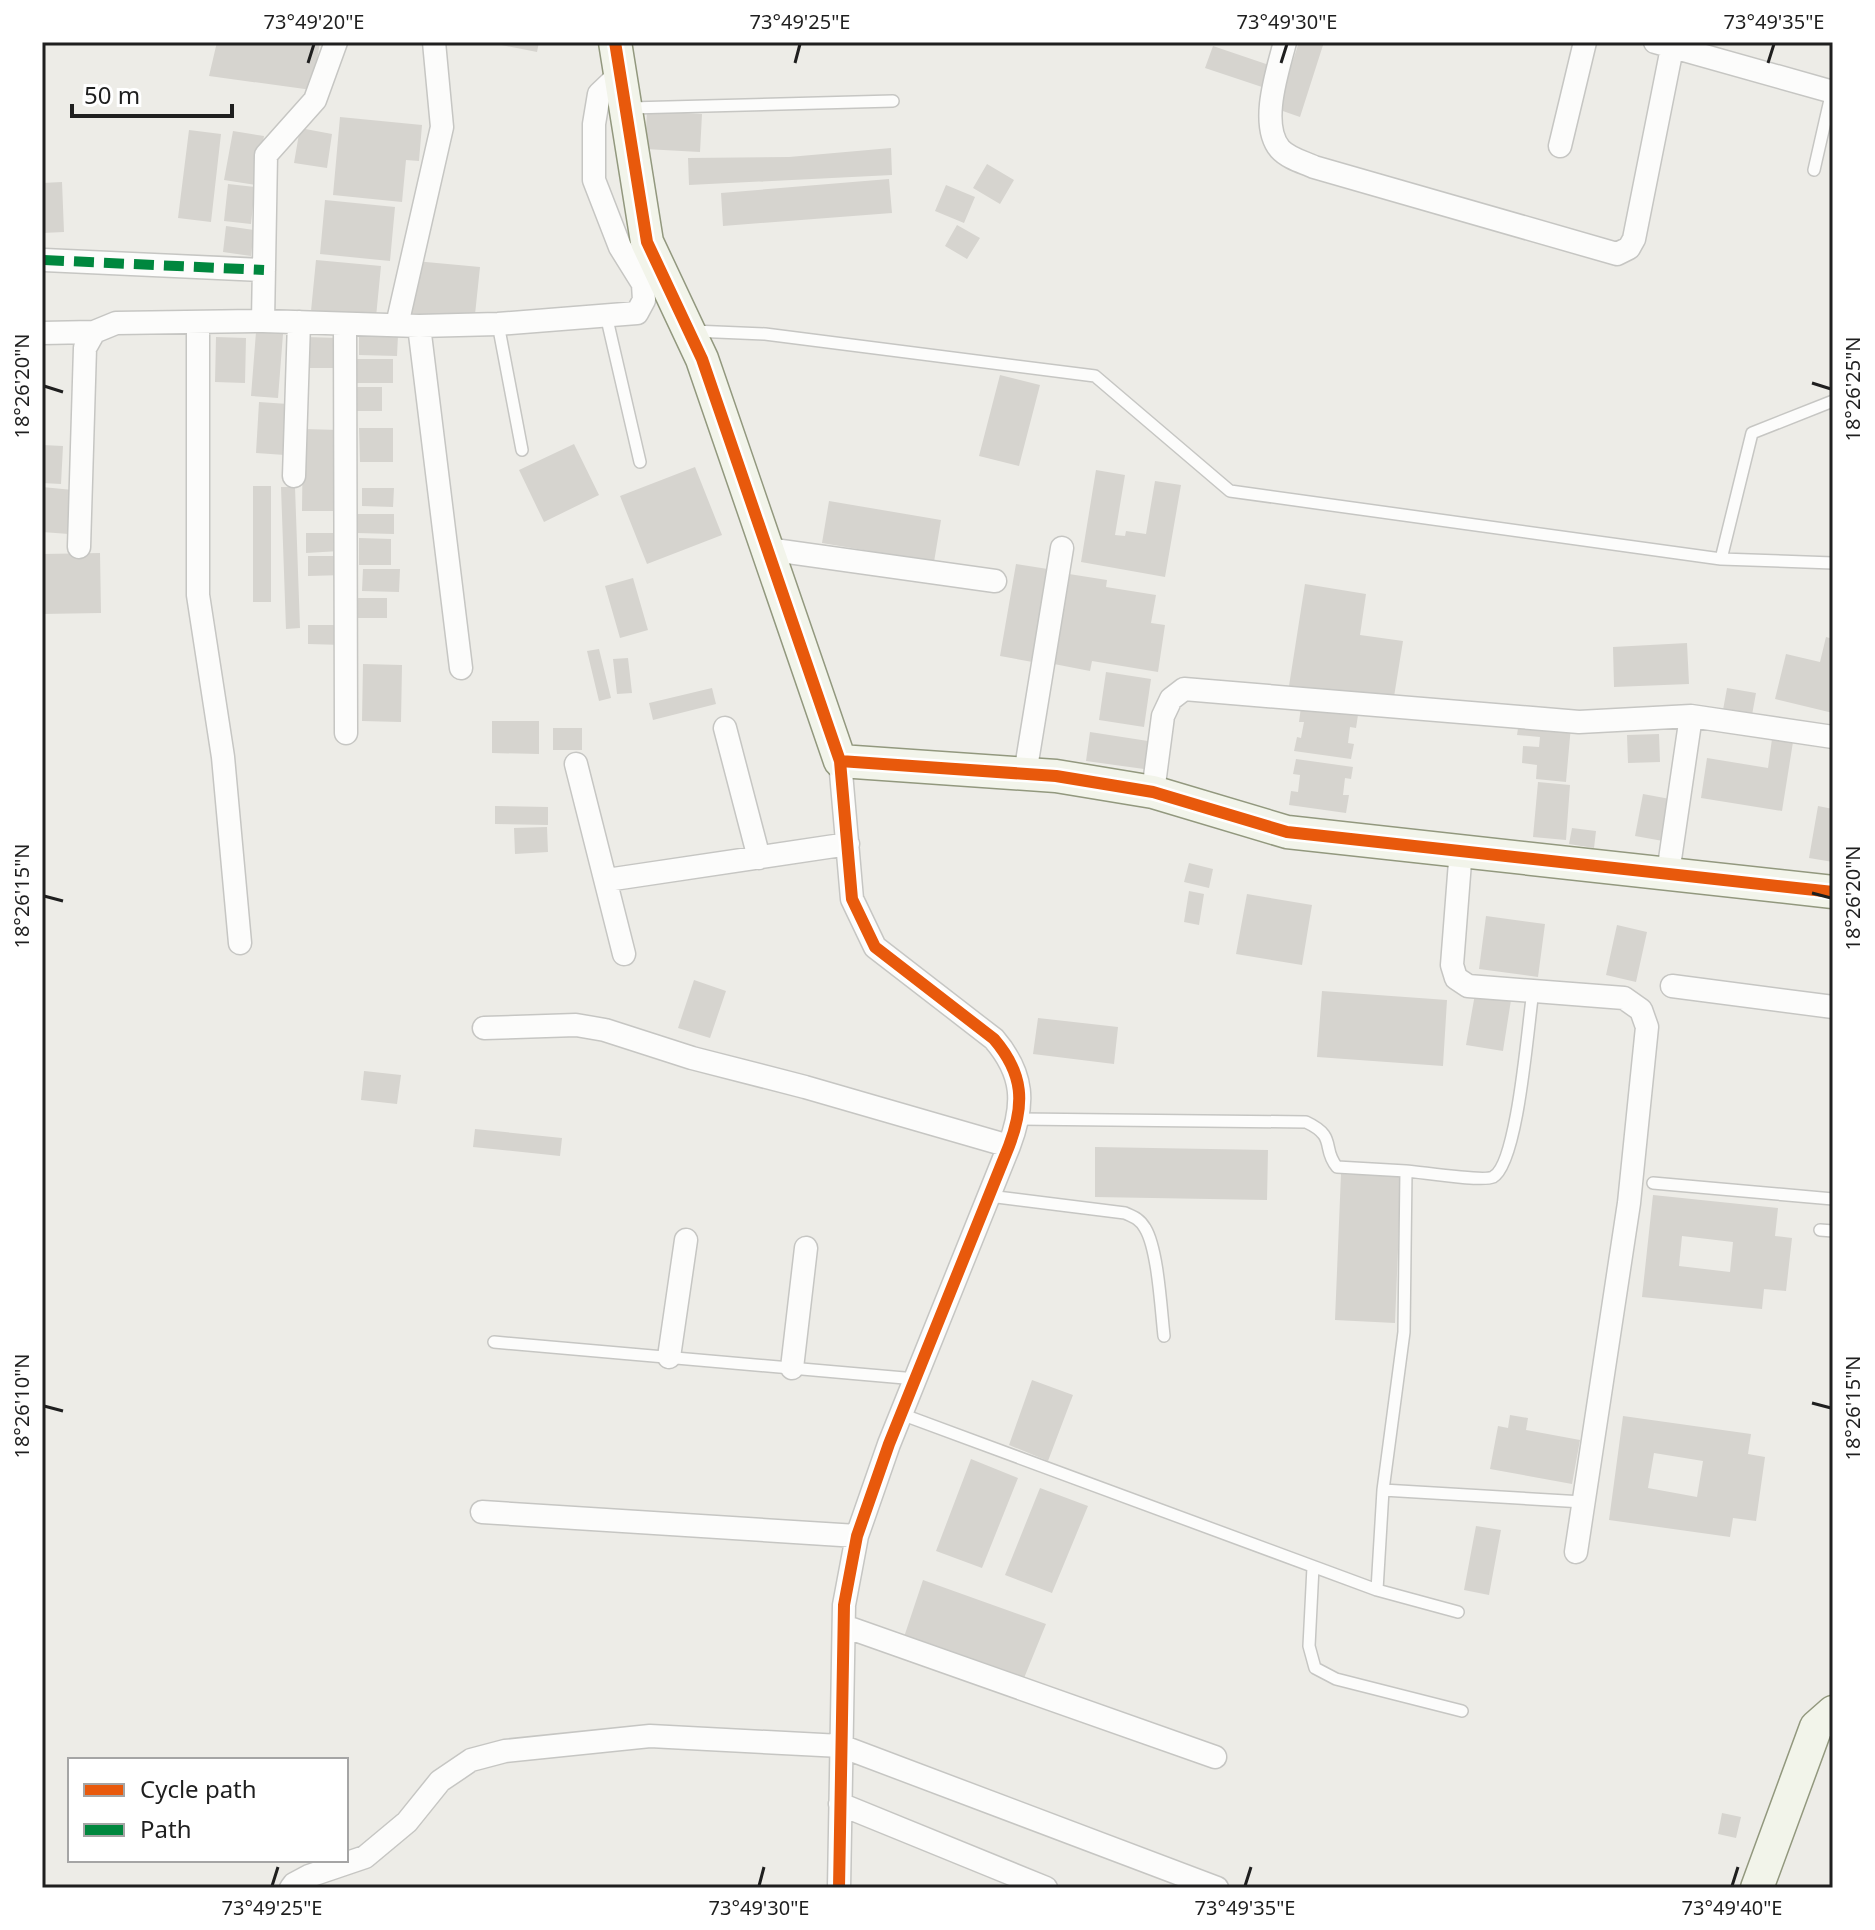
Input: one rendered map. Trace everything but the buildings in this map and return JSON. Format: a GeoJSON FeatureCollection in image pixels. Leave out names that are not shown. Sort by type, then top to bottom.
{"type":"FeatureCollection","features":[{"type":"Feature","properties":{"kind":"street"},"geometry":{"type":"LineString","coordinates":[[263,321],[266,155],[315,100],[336,42]]}},
{"type":"Feature","properties":{"kind":"street"},"geometry":{"type":"LineString","coordinates":[[434,42],[442,127],[408,326],[461,668]]}},
{"type":"Feature","properties":{"kind":"street"},"geometry":{"type":"LineString","coordinates":[[615,42],[647,242],[702,359],[840,761],[852,899],[875,947],[994,1039],[1006,1053],[1021,1101],[1019,1119],[1009,1146],[901,1414],[857,1536],[844,1605],[839,1888]]}},
{"type":"Feature","properties":{"kind":"street"},"geometry":{"type":"LineString","coordinates":[[1285,42],[1273,93],[1272,129],[1279,148],[1291,157],[1329,171],[1617,254],[1629,248],[1634,239],[1664,45],[1832,92]]}},
{"type":"Feature","properties":{"kind":"street"},"geometry":{"type":"LineString","coordinates":[[1560,146],[1585,42]]}},
{"type":"Feature","properties":{"kind":"street"},"geometry":{"type":"LineString","coordinates":[[42,333],[94,332],[116,323],[263,321],[408,326],[498,324],[637,313],[644,300],[643,284],[620,247],[594,180],[594,124],[599,94],[620,74]]}},
{"type":"Feature","properties":{"kind":"street"},"geometry":{"type":"LineString","coordinates":[[44,260],[264,270]]}},
{"type":"Feature","properties":{"kind":"street"},"geometry":{"type":"LineString","coordinates":[[198,322],[198,595],[223,757],[240,943]]}},
{"type":"Feature","properties":{"kind":"street"},"geometry":{"type":"LineString","coordinates":[[294,476],[299,322]]}},
{"type":"Feature","properties":{"kind":"street"},"geometry":{"type":"LineString","coordinates":[[345,324],[346,733]]}},
{"type":"Feature","properties":{"kind":"street"},"geometry":{"type":"LineString","coordinates":[[79,547],[85,348],[94,332]]}},
{"type":"Feature","properties":{"kind":"street"},"geometry":{"type":"LineString","coordinates":[[1025,774],[1062,548]]}},
{"type":"Feature","properties":{"kind":"street"},"geometry":{"type":"LineString","coordinates":[[767,549],[995,581]]}},
{"type":"Feature","properties":{"kind":"street"},"geometry":{"type":"LineString","coordinates":[[1153,792],[1163,716],[1171,699],[1184,689],[1579,722],[1691,716],[1833,737]]}},
{"type":"Feature","properties":{"kind":"street"},"geometry":{"type":"LineString","coordinates":[[1668,873],[1691,716]]}},
{"type":"Feature","properties":{"kind":"street"},"geometry":{"type":"LineString","coordinates":[[725,728],[759,858]]}},
{"type":"Feature","properties":{"kind":"street"},"geometry":{"type":"LineString","coordinates":[[840,761],[1056,776],[1153,792],[1287,832],[1833,892]]}},
{"type":"Feature","properties":{"kind":"street"},"geometry":{"type":"LineString","coordinates":[[576,764],[624,954]]}},
{"type":"Feature","properties":{"kind":"street"},"geometry":{"type":"LineString","coordinates":[[607,880],[848,844]]}},
{"type":"Feature","properties":{"kind":"street"},"geometry":{"type":"LineString","coordinates":[[1461,849],[1452,965],[1456,978],[1468,986],[1624,998],[1641,1010],[1647,1027],[1629,1203],[1576,1552]]}},
{"type":"Feature","properties":{"kind":"street"},"geometry":{"type":"LineString","coordinates":[[1672,986],[1833,1007]]}},
{"type":"Feature","properties":{"kind":"street"},"geometry":{"type":"LineString","coordinates":[[484,1028],[576,1025],[605,1030],[692,1058],[1009,1146]]}},
{"type":"Feature","properties":{"kind":"street"},"geometry":{"type":"LineString","coordinates":[[669,1357],[686,1240]]}},
{"type":"Feature","properties":{"kind":"street"},"geometry":{"type":"LineString","coordinates":[[792,1368],[806,1248]]}},
{"type":"Feature","properties":{"kind":"street"},"geometry":{"type":"LineString","coordinates":[[482,1512],[857,1536]]}},
{"type":"Feature","properties":{"kind":"street"},"geometry":{"type":"LineString","coordinates":[[844,1626],[1215,1757]]}},
{"type":"Feature","properties":{"kind":"street"},"geometry":{"type":"LineString","coordinates":[[1757,1888],[1816,1727],[1833,1712]]}},
{"type":"Feature","properties":{"kind":"street"},"geometry":{"type":"LineString","coordinates":[[291,1888],[309,1876],[365,1857],[407,1822],[440,1781],[471,1760],[505,1751],[650,1736],[841,1746],[1217,1888]]}},
{"type":"Feature","properties":{"kind":"street"},"geometry":{"type":"LineString","coordinates":[[840,1804],[1046,1888]]}},
{"type":"Feature","properties":{"kind":"lane"},"geometry":{"type":"LineString","coordinates":[[1814,170],[1832,92]]}},
{"type":"Feature","properties":{"kind":"lane"},"geometry":{"type":"LineString","coordinates":[[626,108],[893,101]]}},
{"type":"Feature","properties":{"kind":"lane"},"geometry":{"type":"LineString","coordinates":[[606,314],[640,462]]}},
{"type":"Feature","properties":{"kind":"lane"},"geometry":{"type":"LineString","coordinates":[[498,324],[522,450]]}},
{"type":"Feature","properties":{"kind":"lane"},"geometry":{"type":"LineString","coordinates":[[688,331],[765,334],[1095,376],[1230,491],[1721,559],[1833,563]]}},
{"type":"Feature","properties":{"kind":"lane"},"geometry":{"type":"LineString","coordinates":[[1721,559],[1752,433],[1833,401]]}},
{"type":"Feature","properties":{"kind":"lane"},"geometry":{"type":"LineString","coordinates":[[1019,1119],[1306,1122],[1321,1129],[1337,1167],[1488,1178],[1500,1171],[1513,1135],[1533,991]]}},
{"type":"Feature","properties":{"kind":"lane"},"geometry":{"type":"LineString","coordinates":[[1377,1590],[1383,1490],[1404,1332],[1406,1171]]}},
{"type":"Feature","properties":{"kind":"lane"},"geometry":{"type":"LineString","coordinates":[[1653,1183],[1833,1199]]}},
{"type":"Feature","properties":{"kind":"lane"},"geometry":{"type":"LineString","coordinates":[[989,1196],[1125,1213],[1139,1219],[1148,1231],[1152,1248],[1164,1336]]}},
{"type":"Feature","properties":{"kind":"lane"},"geometry":{"type":"LineString","coordinates":[[1820,1230],[1833,1231]]}},
{"type":"Feature","properties":{"kind":"lane"},"geometry":{"type":"LineString","coordinates":[[494,1342],[916,1379]]}},
{"type":"Feature","properties":{"kind":"lane"},"geometry":{"type":"LineString","coordinates":[[901,1414],[1377,1590],[1458,1612]]}},
{"type":"Feature","properties":{"kind":"lane"},"geometry":{"type":"LineString","coordinates":[[1383,1490],[1583,1502]]}},
{"type":"Feature","properties":{"kind":"lane"},"geometry":{"type":"LineString","coordinates":[[1313,1567],[1309,1646],[1315,1668],[1336,1679],[1462,1711]]}},
{"type":"Feature","properties":{"kind":"marked path"},"geometry":{"type":"LineString","coordinates":[[44,260],[264,270]]}},
{"type":"Feature","properties":{"kind":"cycle path"},"geometry":{"type":"LineString","coordinates":[[615,42],[647,242],[702,359],[840,761],[1056,776],[1153,792],[1287,832],[1833,892]]}},
{"type":"Feature","properties":{"kind":"cycle path"},"geometry":{"type":"LineString","coordinates":[[839,1888],[844,1605],[857,1536],[889,1444],[1009,1146],[1019,1103],[1016,1077],[994,1039],[875,947],[852,899],[840,761]]}}]}
